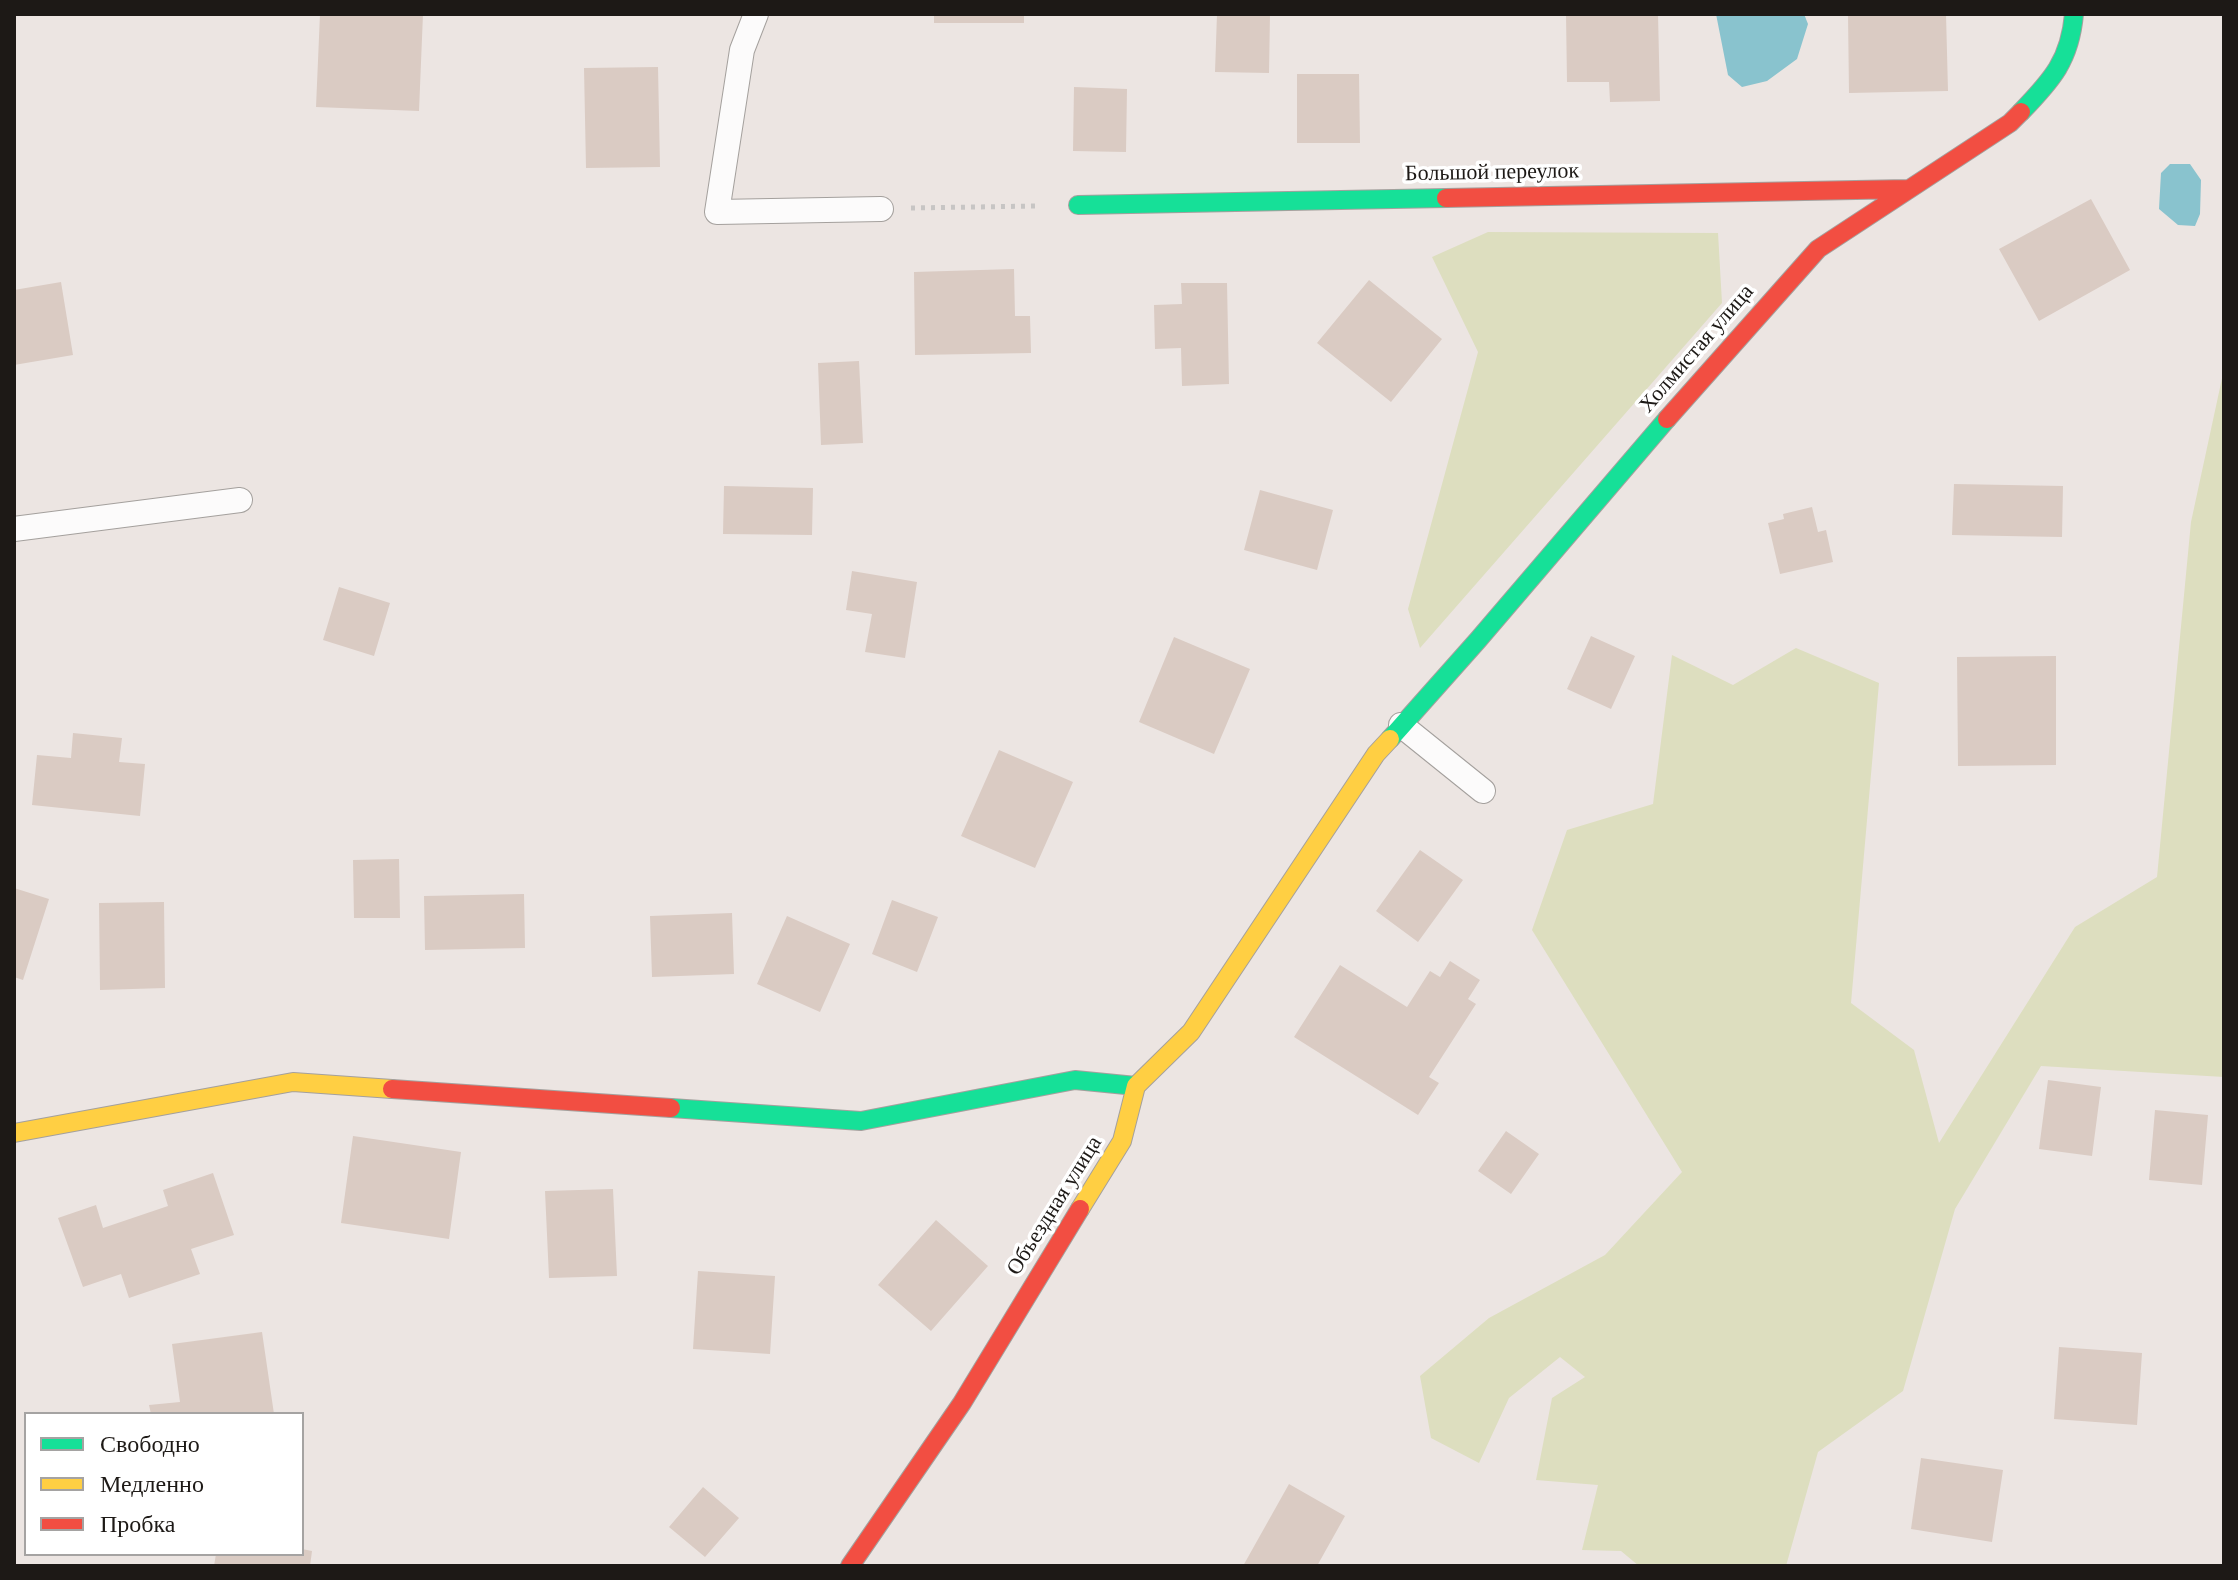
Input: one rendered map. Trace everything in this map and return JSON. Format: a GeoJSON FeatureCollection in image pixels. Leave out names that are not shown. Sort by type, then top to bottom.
{"type":"FeatureCollection","features":[{"type":"Feature","properties":{"kind":"street","name":"Холмистая улица"},"geometry":{"type":"LineString","coordinates":[[1136,1086],[1191,1032],[1376,754],[1478,640],[1723,353],[1818,249],[2010,123],[2053,79],[2072,37],[2074,14]]}},
{"type":"Feature","properties":{"kind":"street","name":"Большой переулок"},"geometry":{"type":"LineString","coordinates":[[1078,205],[1907,189]]}},
{"type":"Feature","properties":{"kind":"street"},"geometry":{"type":"LineString","coordinates":[[14,1133],[293,1082],[861,1121],[1075,1080],[1136,1086]]}},
{"type":"Feature","properties":{"kind":"street","name":"Объездная улица"},"geometry":{"type":"LineString","coordinates":[[850,1566],[962,1403],[1122,1141],[1136,1086]]}},
{"type":"Feature","properties":{"kind":"lane"},"geometry":{"type":"LineString","coordinates":[[756,14],[742,50],[717,212],[881,209]]}},
{"type":"Feature","properties":{"kind":"lane"},"geometry":{"type":"LineString","coordinates":[[14,529],[240,500]]}},
{"type":"Feature","properties":{"kind":"lane"},"geometry":{"type":"LineString","coordinates":[[1401,725],[1483,791]]}},
{"type":"Feature","properties":{"kind":"path"},"geometry":{"type":"LineString","coordinates":[[881,209],[1078,205]]}},
{"type":"Feature","properties":{"kind":"green space"},"geometry":{"type":"Polygon","coordinates":[[[1488,232],[1718,233],[1722,303],[1420,648],[1408,609],[1478,352],[1432,257],[1488,232]]]}},
{"type":"Feature","properties":{"kind":"green space"},"geometry":{"type":"Polygon","coordinates":[[[2224,369],[2224,1077],[2041,1066],[1955,1209],[1903,1391],[1818,1452],[1786,1566],[1639,1566],[1621,1551],[1582,1550],[1598,1485],[1536,1480],[1552,1398],[1585,1377],[1560,1357],[1509,1398],[1479,1463],[1431,1438],[1420,1376],[1489,1318],[1605,1255],[1682,1172],[1532,930],[1567,830],[1653,804],[1672,655],[1733,685],[1796,648],[1879,683],[1851,1003],[1914,1050],[1939,1143],[2075,927],[2157,877],[2191,522],[2224,369]]]}},
{"type":"Feature","properties":{"kind":"water"},"geometry":{"type":"Polygon","coordinates":[[[1716,14],[1804,14],[1808,24],[1797,59],[1767,81],[1742,87],[1728,75],[1716,14]]]}},
{"type":"Feature","properties":{"kind":"water"},"geometry":{"type":"Polygon","coordinates":[[[2170,164],[2190,164],[2201,180],[2200,214],[2195,226],[2178,225],[2159,209],[2161,173],[2170,164]]]}},
{"type":"Feature","properties":{"kind":"building"},"geometry":{"type":"Polygon","coordinates":[[[320,14],[423,14],[419,111],[316,107],[320,14]]]}},
{"type":"Feature","properties":{"kind":"building"},"geometry":{"type":"Polygon","coordinates":[[[934,14],[1024,14],[1024,23],[934,23],[934,14]]]}},
{"type":"Feature","properties":{"kind":"building"},"geometry":{"type":"Polygon","coordinates":[[[1217,14],[1270,14],[1269,73],[1215,72],[1217,14]]]}},
{"type":"Feature","properties":{"kind":"building"},"geometry":{"type":"Polygon","coordinates":[[[1566,14],[1658,14],[1660,101],[1610,102],[1609,82],[1567,82],[1566,14]]]}},
{"type":"Feature","properties":{"kind":"building"},"geometry":{"type":"Polygon","coordinates":[[[1848,14],[1946,14],[1948,91],[1849,93],[1848,14]]]}},
{"type":"Feature","properties":{"kind":"building"},"geometry":{"type":"Polygon","coordinates":[[[658,67],[660,167],[586,168],[584,68],[658,67]]]}},
{"type":"Feature","properties":{"kind":"building"},"geometry":{"type":"Polygon","coordinates":[[[1297,74],[1359,74],[1360,143],[1297,143],[1297,74]]]}},
{"type":"Feature","properties":{"kind":"building"},"geometry":{"type":"Polygon","coordinates":[[[1074,87],[1127,89],[1126,152],[1073,151],[1074,87]]]}},
{"type":"Feature","properties":{"kind":"building"},"geometry":{"type":"Polygon","coordinates":[[[2091,199],[2130,270],[2039,321],[1999,249],[2091,199]]]}},
{"type":"Feature","properties":{"kind":"building"},"geometry":{"type":"Polygon","coordinates":[[[1014,269],[1015,316],[1030,316],[1031,353],[915,355],[914,272],[1014,269]]]}},
{"type":"Feature","properties":{"kind":"building"},"geometry":{"type":"Polygon","coordinates":[[[1369,280],[1442,339],[1391,402],[1317,343],[1369,280]]]}},
{"type":"Feature","properties":{"kind":"building"},"geometry":{"type":"Polygon","coordinates":[[[61,282],[73,355],[14,365],[14,290],[61,282]]]}},
{"type":"Feature","properties":{"kind":"building"},"geometry":{"type":"Polygon","coordinates":[[[1181,283],[1227,283],[1229,384],[1182,386],[1181,348],[1155,349],[1154,305],[1182,304],[1181,283]]]}},
{"type":"Feature","properties":{"kind":"building"},"geometry":{"type":"Polygon","coordinates":[[[859,361],[863,443],[821,445],[818,363],[859,361]]]}},
{"type":"Feature","properties":{"kind":"building"},"geometry":{"type":"Polygon","coordinates":[[[1954,484],[2063,486],[2062,537],[1952,535],[1954,484]]]}},
{"type":"Feature","properties":{"kind":"building"},"geometry":{"type":"Polygon","coordinates":[[[724,486],[813,488],[812,535],[723,534],[724,486]]]}},
{"type":"Feature","properties":{"kind":"building"},"geometry":{"type":"Polygon","coordinates":[[[1260,490],[1333,510],[1317,570],[1244,550],[1260,490]]]}},
{"type":"Feature","properties":{"kind":"building"},"geometry":{"type":"Polygon","coordinates":[[[1812,507],[1818,532],[1826,530],[1833,562],[1780,574],[1768,523],[1784,519],[1783,514],[1812,507]]]}},
{"type":"Feature","properties":{"kind":"building"},"geometry":{"type":"Polygon","coordinates":[[[852,571],[917,582],[905,658],[865,652],[872,614],[846,610],[852,571]]]}},
{"type":"Feature","properties":{"kind":"building"},"geometry":{"type":"Polygon","coordinates":[[[339,587],[390,603],[374,656],[323,640],[339,587]]]}},
{"type":"Feature","properties":{"kind":"building"},"geometry":{"type":"Polygon","coordinates":[[[1591,636],[1635,656],[1611,709],[1567,689],[1591,636]]]}},
{"type":"Feature","properties":{"kind":"building"},"geometry":{"type":"Polygon","coordinates":[[[1174,637],[1250,669],[1214,754],[1139,722],[1174,637]]]}},
{"type":"Feature","properties":{"kind":"building"},"geometry":{"type":"Polygon","coordinates":[[[2056,656],[2056,765],[1958,766],[1957,657],[2056,656]]]}},
{"type":"Feature","properties":{"kind":"building"},"geometry":{"type":"Polygon","coordinates":[[[73,733],[122,738],[119,762],[145,764],[140,816],[32,805],[37,755],[71,758],[73,733]]]}},
{"type":"Feature","properties":{"kind":"building"},"geometry":{"type":"Polygon","coordinates":[[[999,750],[1073,782],[1035,868],[961,836],[999,750]]]}},
{"type":"Feature","properties":{"kind":"building"},"geometry":{"type":"Polygon","coordinates":[[[1420,850],[1463,880],[1418,942],[1376,911],[1420,850]]]}},
{"type":"Feature","properties":{"kind":"building"},"geometry":{"type":"Polygon","coordinates":[[[399,859],[400,918],[354,918],[353,860],[399,859]]]}},
{"type":"Feature","properties":{"kind":"building"},"geometry":{"type":"Polygon","coordinates":[[[14,888],[49,899],[23,980],[14,977],[14,888]]]}},
{"type":"Feature","properties":{"kind":"building"},"geometry":{"type":"Polygon","coordinates":[[[524,894],[525,948],[425,950],[424,896],[524,894]]]}},
{"type":"Feature","properties":{"kind":"building"},"geometry":{"type":"Polygon","coordinates":[[[892,900],[938,917],[917,972],[872,954],[892,900]]]}},
{"type":"Feature","properties":{"kind":"building"},"geometry":{"type":"Polygon","coordinates":[[[164,902],[165,988],[100,990],[99,903],[164,902]]]}},
{"type":"Feature","properties":{"kind":"building"},"geometry":{"type":"Polygon","coordinates":[[[732,913],[734,974],[652,977],[650,916],[732,913]]]}},
{"type":"Feature","properties":{"kind":"building"},"geometry":{"type":"Polygon","coordinates":[[[787,916],[850,944],[820,1012],[757,984],[787,916]]]}},
{"type":"Feature","properties":{"kind":"building"},"geometry":{"type":"Polygon","coordinates":[[[1450,961],[1480,980],[1468,999],[1476,1004],[1429,1077],[1439,1083],[1418,1115],[1294,1037],[1340,965],[1407,1007],[1430,971],[1440,977],[1450,961]]]}},
{"type":"Feature","properties":{"kind":"building"},"geometry":{"type":"Polygon","coordinates":[[[2048,1080],[2101,1087],[2092,1156],[2039,1149],[2048,1080]]]}},
{"type":"Feature","properties":{"kind":"building"},"geometry":{"type":"Polygon","coordinates":[[[2155,1110],[2208,1115],[2202,1185],[2149,1180],[2155,1110]]]}},
{"type":"Feature","properties":{"kind":"building"},"geometry":{"type":"Polygon","coordinates":[[[1506,1131],[1539,1154],[1511,1194],[1478,1171],[1506,1131]]]}},
{"type":"Feature","properties":{"kind":"building"},"geometry":{"type":"Polygon","coordinates":[[[353,1136],[461,1152],[449,1239],[341,1223],[353,1136]]]}},
{"type":"Feature","properties":{"kind":"building"},"geometry":{"type":"Polygon","coordinates":[[[213,1173],[234,1235],[191,1249],[200,1274],[129,1298],[121,1274],[83,1287],[58,1218],[96,1205],[103,1228],[168,1206],[163,1190],[213,1173]]]}},
{"type":"Feature","properties":{"kind":"building"},"geometry":{"type":"Polygon","coordinates":[[[613,1189],[617,1276],[549,1278],[545,1191],[613,1189]]]}},
{"type":"Feature","properties":{"kind":"building"},"geometry":{"type":"Polygon","coordinates":[[[936,1220],[988,1266],[931,1331],[878,1285],[936,1220]]]}},
{"type":"Feature","properties":{"kind":"building"},"geometry":{"type":"Polygon","coordinates":[[[698,1271],[775,1276],[770,1354],[693,1349],[698,1271]]]}},
{"type":"Feature","properties":{"kind":"building"},"geometry":{"type":"Polygon","coordinates":[[[262,1332],[274,1412],[151,1412],[149,1405],[180,1402],[172,1344],[262,1332]]]}},
{"type":"Feature","properties":{"kind":"building"},"geometry":{"type":"Polygon","coordinates":[[[2059,1347],[2142,1353],[2137,1425],[2054,1419],[2059,1347]]]}},
{"type":"Feature","properties":{"kind":"building"},"geometry":{"type":"Polygon","coordinates":[[[1921,1458],[2003,1470],[1992,1542],[1911,1529],[1921,1458]]]}},
{"type":"Feature","properties":{"kind":"building"},"geometry":{"type":"Polygon","coordinates":[[[1289,1484],[1345,1516],[1317,1566],[1243,1566],[1289,1484]]]}},
{"type":"Feature","properties":{"kind":"building"},"geometry":{"type":"Polygon","coordinates":[[[703,1487],[739,1518],[705,1557],[669,1527],[703,1487]]]}},
{"type":"Feature","properties":{"kind":"building"},"geometry":{"type":"Polygon","coordinates":[[[304,1549],[312,1551],[310,1566],[214,1566],[216,1556],[304,1556],[304,1549]]]}},
{"type":"Feature","properties":{"kind":"traffic: fast"},"geometry":{"type":"LineString","coordinates":[[2021,112],[2042,90],[2064,57],[2074,14]]}},
{"type":"Feature","properties":{"kind":"traffic: fast"},"geometry":{"type":"LineString","coordinates":[[1078,205],[1446,198]]}},
{"type":"Feature","properties":{"kind":"traffic: fast"},"geometry":{"type":"LineString","coordinates":[[1390,739],[1667,419]]}},
{"type":"Feature","properties":{"kind":"traffic: fast"},"geometry":{"type":"LineString","coordinates":[[671,1108],[861,1121],[1075,1080],[1136,1086]]}},
{"type":"Feature","properties":{"kind":"traffic: slow"},"geometry":{"type":"LineString","coordinates":[[1080,1209],[1122,1141],[1136,1086],[1191,1032],[1376,754],[1390,739]]}},
{"type":"Feature","properties":{"kind":"traffic: slow"},"geometry":{"type":"LineString","coordinates":[[14,1133],[293,1082],[392,1089]]}},
{"type":"Feature","properties":{"kind":"traffic: jam"},"geometry":{"type":"LineString","coordinates":[[1667,419],[1818,249],[2010,123],[2021,112]]}},
{"type":"Feature","properties":{"kind":"traffic: jam"},"geometry":{"type":"LineString","coordinates":[[1446,198],[1907,189]]}},
{"type":"Feature","properties":{"kind":"traffic: jam"},"geometry":{"type":"LineString","coordinates":[[392,1089],[671,1108]]}},
{"type":"Feature","properties":{"kind":"traffic: jam"},"geometry":{"type":"LineString","coordinates":[[850,1566],[962,1403],[1080,1209]]}}]}
